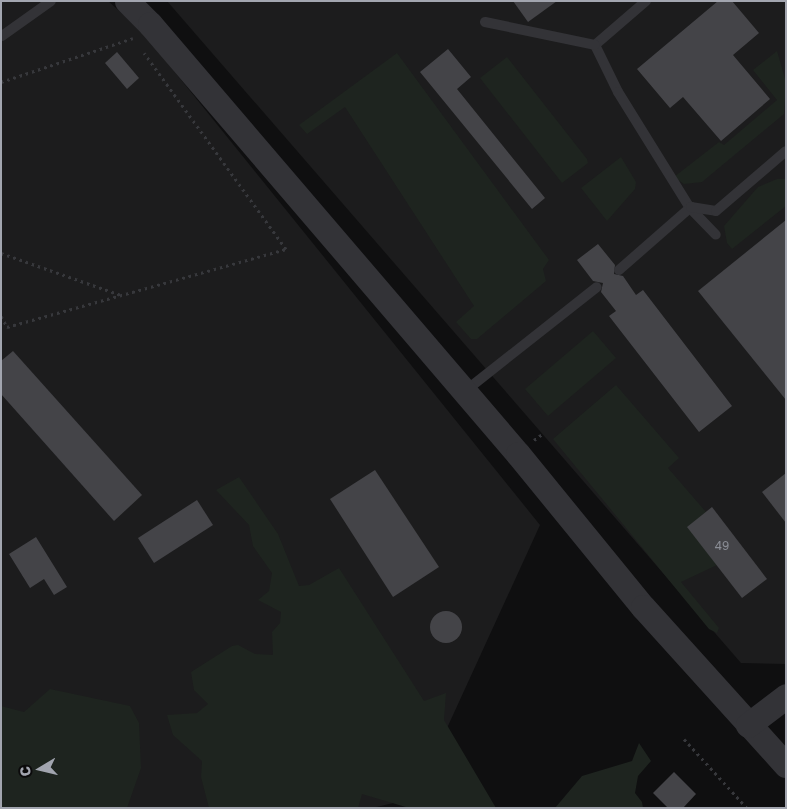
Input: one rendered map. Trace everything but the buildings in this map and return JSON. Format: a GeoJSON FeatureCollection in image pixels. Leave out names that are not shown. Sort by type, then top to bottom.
{"type":"FeatureCollection","features":[{"type":"Feature","properties":{"kind":"street"},"geometry":{"type":"LineString","coordinates":[[127,1],[150,24],[518,454],[643,608],[786,766]]}},
{"type":"Feature","properties":{"kind":"street"},"geometry":{"type":"LineString","coordinates":[[748,725],[786,696]]}},
{"type":"Feature","properties":{"kind":"lane"},"geometry":{"type":"LineString","coordinates":[[2,36],[51,1]]}},
{"type":"Feature","properties":{"kind":"lane"},"geometry":{"type":"LineString","coordinates":[[595,46],[646,1]]}},
{"type":"Feature","properties":{"kind":"lane"},"geometry":{"type":"LineString","coordinates":[[484,22],[595,46]]}},
{"type":"Feature","properties":{"kind":"lane"},"geometry":{"type":"LineString","coordinates":[[595,46],[618,92],[690,208],[716,235]]}},
{"type":"Feature","properties":{"kind":"lane"},"geometry":{"type":"LineString","coordinates":[[619,270],[690,208],[716,211],[786,151]]}},
{"type":"Feature","properties":{"kind":"lane"},"geometry":{"type":"LineString","coordinates":[[463,392],[597,287]]}},
{"type":"Feature","properties":{"kind":"path"},"geometry":{"type":"LineString","coordinates":[[1,82],[132,37],[137,44]]}},
{"type":"Feature","properties":{"kind":"path"},"geometry":{"type":"LineString","coordinates":[[1,316],[8,327],[286,248],[143,51]]}},
{"type":"Feature","properties":{"kind":"path"},"geometry":{"type":"LineString","coordinates":[[1,253],[122,295]]}},
{"type":"Feature","properties":{"kind":"path"},"geometry":{"type":"LineString","coordinates":[[684,739],[747,808]]}},
{"type":"Feature","properties":{"kind":"shaded area"},"geometry":{"type":"Polygon","coordinates":[[[1,1],[108,1],[141,30],[540,525],[415,798],[372,808],[1,808],[1,1]]]}},
{"type":"Feature","properties":{"kind":"shaded area"},"geometry":{"type":"Polygon","coordinates":[[[167,1],[786,1],[786,664],[741,663],[167,1]]]}},
{"type":"Feature","properties":{"kind":"shaded area"},"geometry":{"type":"Polygon","coordinates":[[[777,51],[786,82],[784,114],[702,182],[684,184],[674,177],[719,142],[724,145],[777,100],[753,70],[777,51]]]}},
{"type":"Feature","properties":{"kind":"shaded area"},"geometry":{"type":"Polygon","coordinates":[[[397,53],[549,260],[543,269],[546,281],[477,339],[471,339],[456,322],[474,306],[345,107],[307,134],[299,125],[397,53]]]}},
{"type":"Feature","properties":{"kind":"shaded area"},"geometry":{"type":"Polygon","coordinates":[[[507,57],[587,159],[588,163],[562,183],[480,78],[507,57]]]}},
{"type":"Feature","properties":{"kind":"shaded area"},"geometry":{"type":"Polygon","coordinates":[[[621,157],[636,182],[635,189],[607,221],[581,188],[621,157]]]}},
{"type":"Feature","properties":{"kind":"shaded area"},"geometry":{"type":"Polygon","coordinates":[[[777,179],[786,179],[786,206],[732,249],[727,243],[724,226],[758,187],[777,179]]]}},
{"type":"Feature","properties":{"kind":"shaded area"},"geometry":{"type":"Polygon","coordinates":[[[593,331],[616,358],[548,416],[525,389],[593,331]]]}},
{"type":"Feature","properties":{"kind":"shaded area"},"geometry":{"type":"Polygon","coordinates":[[[616,385],[679,458],[668,468],[706,512],[688,527],[717,565],[681,582],[719,628],[717,633],[709,629],[553,439],[616,385]]]}},
{"type":"Feature","properties":{"kind":"shaded area"},"geometry":{"type":"Polygon","coordinates":[[[239,477],[278,534],[299,586],[309,585],[339,568],[424,701],[446,693],[444,720],[496,808],[409,808],[362,794],[358,808],[209,808],[201,777],[202,761],[173,735],[167,715],[197,713],[208,704],[194,690],[191,672],[232,646],[238,645],[255,654],[273,655],[272,632],[280,623],[281,612],[258,600],[269,591],[272,573],[253,546],[249,525],[216,490],[239,477]]]}},
{"type":"Feature","properties":{"kind":"shaded area"},"geometry":{"type":"Polygon","coordinates":[[[50,689],[130,706],[139,723],[141,768],[127,808],[1,808],[1,706],[24,712],[50,689]]]}},
{"type":"Feature","properties":{"kind":"shaded area"},"geometry":{"type":"Polygon","coordinates":[[[639,743],[651,761],[638,776],[635,793],[642,802],[643,808],[555,808],[582,776],[632,761],[639,743]]]}}]}
